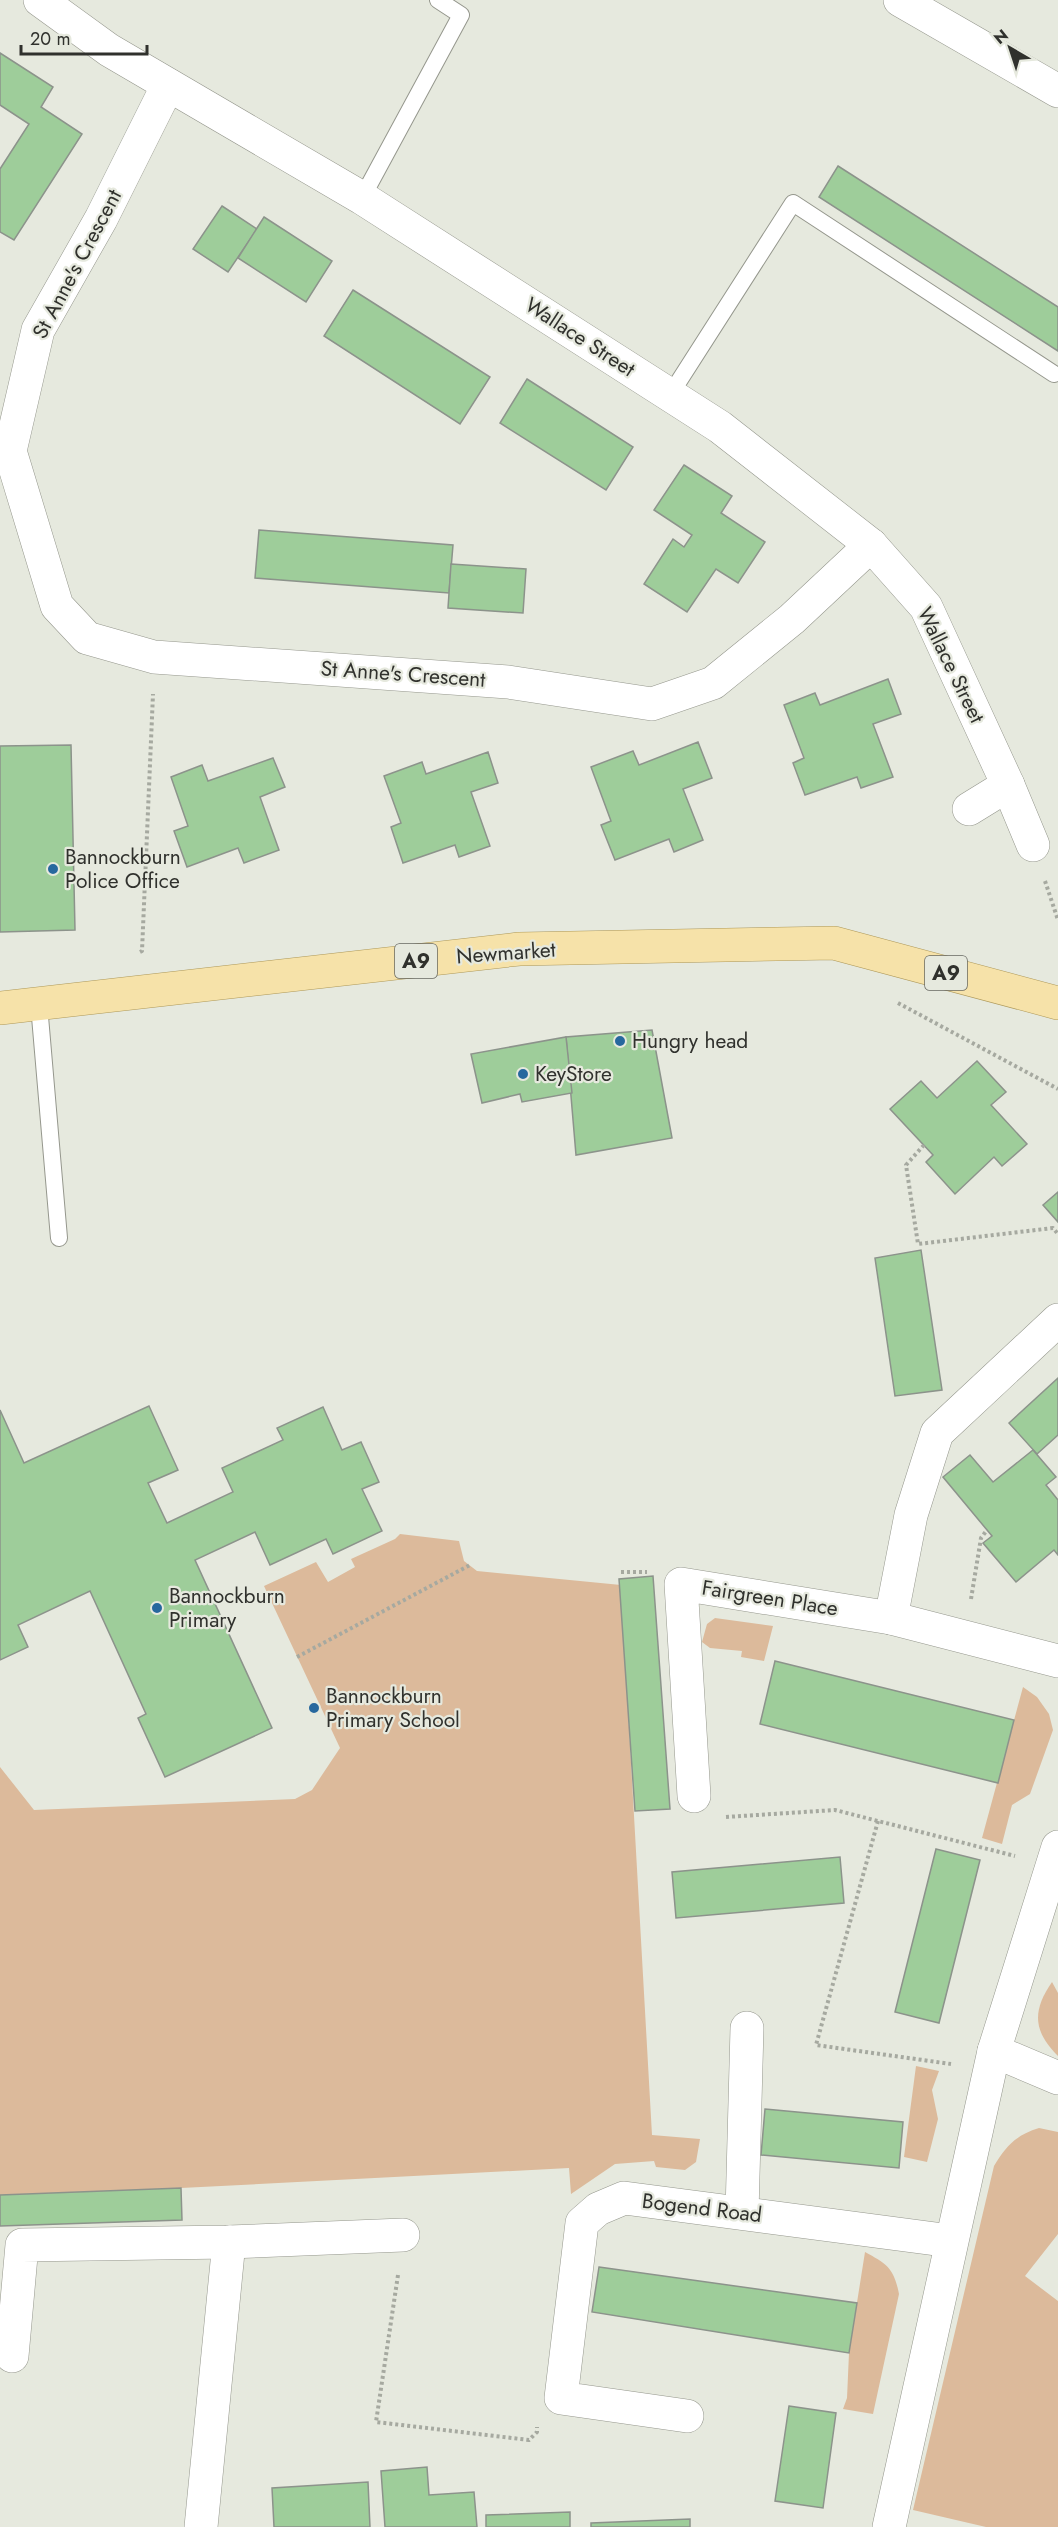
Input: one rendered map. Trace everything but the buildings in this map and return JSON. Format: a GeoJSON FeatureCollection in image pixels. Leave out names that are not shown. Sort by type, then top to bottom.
{"type":"FeatureCollection","features":[{"type":"Feature","properties":{"kind":"main road","name":"Newmarket"},"geometry":{"type":"LineString","coordinates":[[0,1008],[519,949],[834,943],[1058,1003]]}},
{"type":"Feature","properties":{"kind":"street","name":"Wallace Street"},"geometry":{"type":"LineString","coordinates":[[40,0],[109,50],[362,198],[720,427],[871,546],[926,607],[1008,785],[1033,845]]}},
{"type":"Feature","properties":{"kind":"street"},"geometry":{"type":"LineString","coordinates":[[900,0],[1058,91]]}},
{"type":"Feature","properties":{"kind":"street","name":"St Anne's Crescent"},"geometry":{"type":"LineString","coordinates":[[168,85],[101,219],[38,330],[5,450],[57,606],[87,638],[154,657],[508,682],[652,704],[713,683],[792,619],[871,546]]}},
{"type":"Feature","properties":{"kind":"street"},"geometry":{"type":"LineString","coordinates":[[969,809],[1008,785]]}},
{"type":"Feature","properties":{"kind":"street"},"geometry":{"type":"LineString","coordinates":[[891,1618],[911,1515],[937,1433],[1058,1320]]}},
{"type":"Feature","properties":{"kind":"street","name":"Fairgreen Place"},"geometry":{"type":"LineString","coordinates":[[694,1796],[681,1584],[891,1618],[1058,1661]]}},
{"type":"Feature","properties":{"kind":"street"},"geometry":{"type":"LineString","coordinates":[[890,2527],[992,2061],[1055,1856]]}},
{"type":"Feature","properties":{"kind":"street"},"geometry":{"type":"LineString","coordinates":[[742,2213],[747,2028]]}},
{"type":"Feature","properties":{"kind":"street"},"geometry":{"type":"LineString","coordinates":[[992,2061],[1058,2078]]}},
{"type":"Feature","properties":{"kind":"street","name":"Bogend Road"},"geometry":{"type":"LineString","coordinates":[[561,2398],[582,2223],[598,2210],[624,2198],[951,2241]]}},
{"type":"Feature","properties":{"kind":"street"},"geometry":{"type":"LineString","coordinates":[[12,2356],[22,2245],[230,2242],[403,2235]]}},
{"type":"Feature","properties":{"kind":"street"},"geometry":{"type":"LineString","coordinates":[[201,2527],[230,2242]]}},
{"type":"Feature","properties":{"kind":"street"},"geometry":{"type":"LineString","coordinates":[[561,2398],[687,2416]]}},
{"type":"Feature","properties":{"kind":"lane"},"geometry":{"type":"LineString","coordinates":[[362,198],[461,15],[438,0]]}},
{"type":"Feature","properties":{"kind":"lane"},"geometry":{"type":"LineString","coordinates":[[670,395],[794,203],[1054,374]]}},
{"type":"Feature","properties":{"kind":"lane"},"geometry":{"type":"LineString","coordinates":[[39,1005],[59,1238]]}},
{"type":"Feature","properties":{"kind":"path"},"geometry":{"type":"LineString","coordinates":[[131,953],[142,951],[154,657]]}},
{"type":"Feature","properties":{"kind":"path"},"geometry":{"type":"LineString","coordinates":[[890,999],[1058,1089]]}},
{"type":"Feature","properties":{"kind":"path"},"geometry":{"type":"LineString","coordinates":[[924,1145],[906,1164],[918,1244],[1053,1228],[1058,1234]]}},
{"type":"Feature","properties":{"kind":"path"},"geometry":{"type":"LineString","coordinates":[[965,1637],[981,1538],[987,1530]]}},
{"type":"Feature","properties":{"kind":"path"},"geometry":{"type":"LineString","coordinates":[[297,1657],[470,1565]]}},
{"type":"Feature","properties":{"kind":"path"},"geometry":{"type":"LineString","coordinates":[[694,1796],[711,1819],[835,1810],[878,1821],[1055,1856]]}},
{"type":"Feature","properties":{"kind":"path"},"geometry":{"type":"LineString","coordinates":[[878,1821],[816,2045],[992,2061]]}},
{"type":"Feature","properties":{"kind":"path"},"geometry":{"type":"LineString","coordinates":[[403,2235],[376,2422],[529,2440],[537,2432],[537,2413],[561,2398]]}},
{"type":"Feature","properties":{"kind":"shaded area"},"geometry":{"type":"Polygon","coordinates":[[[400,1534],[459,1541],[464,1561],[477,1571],[621,1585],[652,2135],[700,2139],[696,2162],[685,2170],[656,2167],[654,2161],[615,2164],[571,2194],[569,2168],[0,2195],[0,1767],[34,1810],[295,1799],[312,1790],[340,1748],[264,1586],[316,1562],[328,1582],[355,1567],[351,1559],[395,1539],[400,1534]]]}},
{"type":"Feature","properties":{"kind":"shaded area"},"geometry":{"type":"Polygon","coordinates":[[[715,1618],[773,1626],[764,1661],[741,1657],[742,1651],[710,1648],[702,1642],[707,1624],[715,1618]]]}},
{"type":"Feature","properties":{"kind":"shaded area"},"geometry":{"type":"Polygon","coordinates":[[[1023,1687],[1037,1697],[1049,1714],[1053,1730],[1030,1794],[1012,1805],[1002,1844],[982,1838],[1023,1687]]]}},
{"type":"Feature","properties":{"kind":"shaded area"},"geometry":{"type":"Polygon","coordinates":[[[1052,1982],[1058,1993],[1058,2056],[1044,2038],[1038,2021],[1041,2002],[1052,1982]]]}},
{"type":"Feature","properties":{"kind":"shaded area"},"geometry":{"type":"Polygon","coordinates":[[[916,2066],[939,2071],[932,2090],[938,2119],[927,2162],[904,2157],[916,2066]]]}},
{"type":"Feature","properties":{"kind":"shaded area"},"geometry":{"type":"Polygon","coordinates":[[[1039,2128],[1058,2132],[1058,2234],[1025,2276],[1058,2301],[1058,2527],[986,2527],[913,2510],[994,2166],[1012,2142],[1039,2128]]]}},
{"type":"Feature","properties":{"kind":"shaded area"},"geometry":{"type":"Polygon","coordinates":[[[865,2252],[879,2260],[892,2272],[899,2294],[873,2414],[843,2409],[847,2398],[849,2353],[865,2252]]]}},
{"type":"Feature","properties":{"kind":"place","name":"Bannockburn Police Office"},"geometry":{"type":"Point","coordinates":[53,869]}},
{"type":"Feature","properties":{"kind":"place","name":"Hungry head"},"geometry":{"type":"Point","coordinates":[620,1041]}},
{"type":"Feature","properties":{"kind":"place","name":"KeyStore"},"geometry":{"type":"Point","coordinates":[523,1074]}},
{"type":"Feature","properties":{"kind":"place","name":"Bannockburn Primary"},"geometry":{"type":"Point","coordinates":[157,1608]}},
{"type":"Feature","properties":{"kind":"place","name":"Bannockburn Primary School"},"geometry":{"type":"Point","coordinates":[314,1708]}}]}
